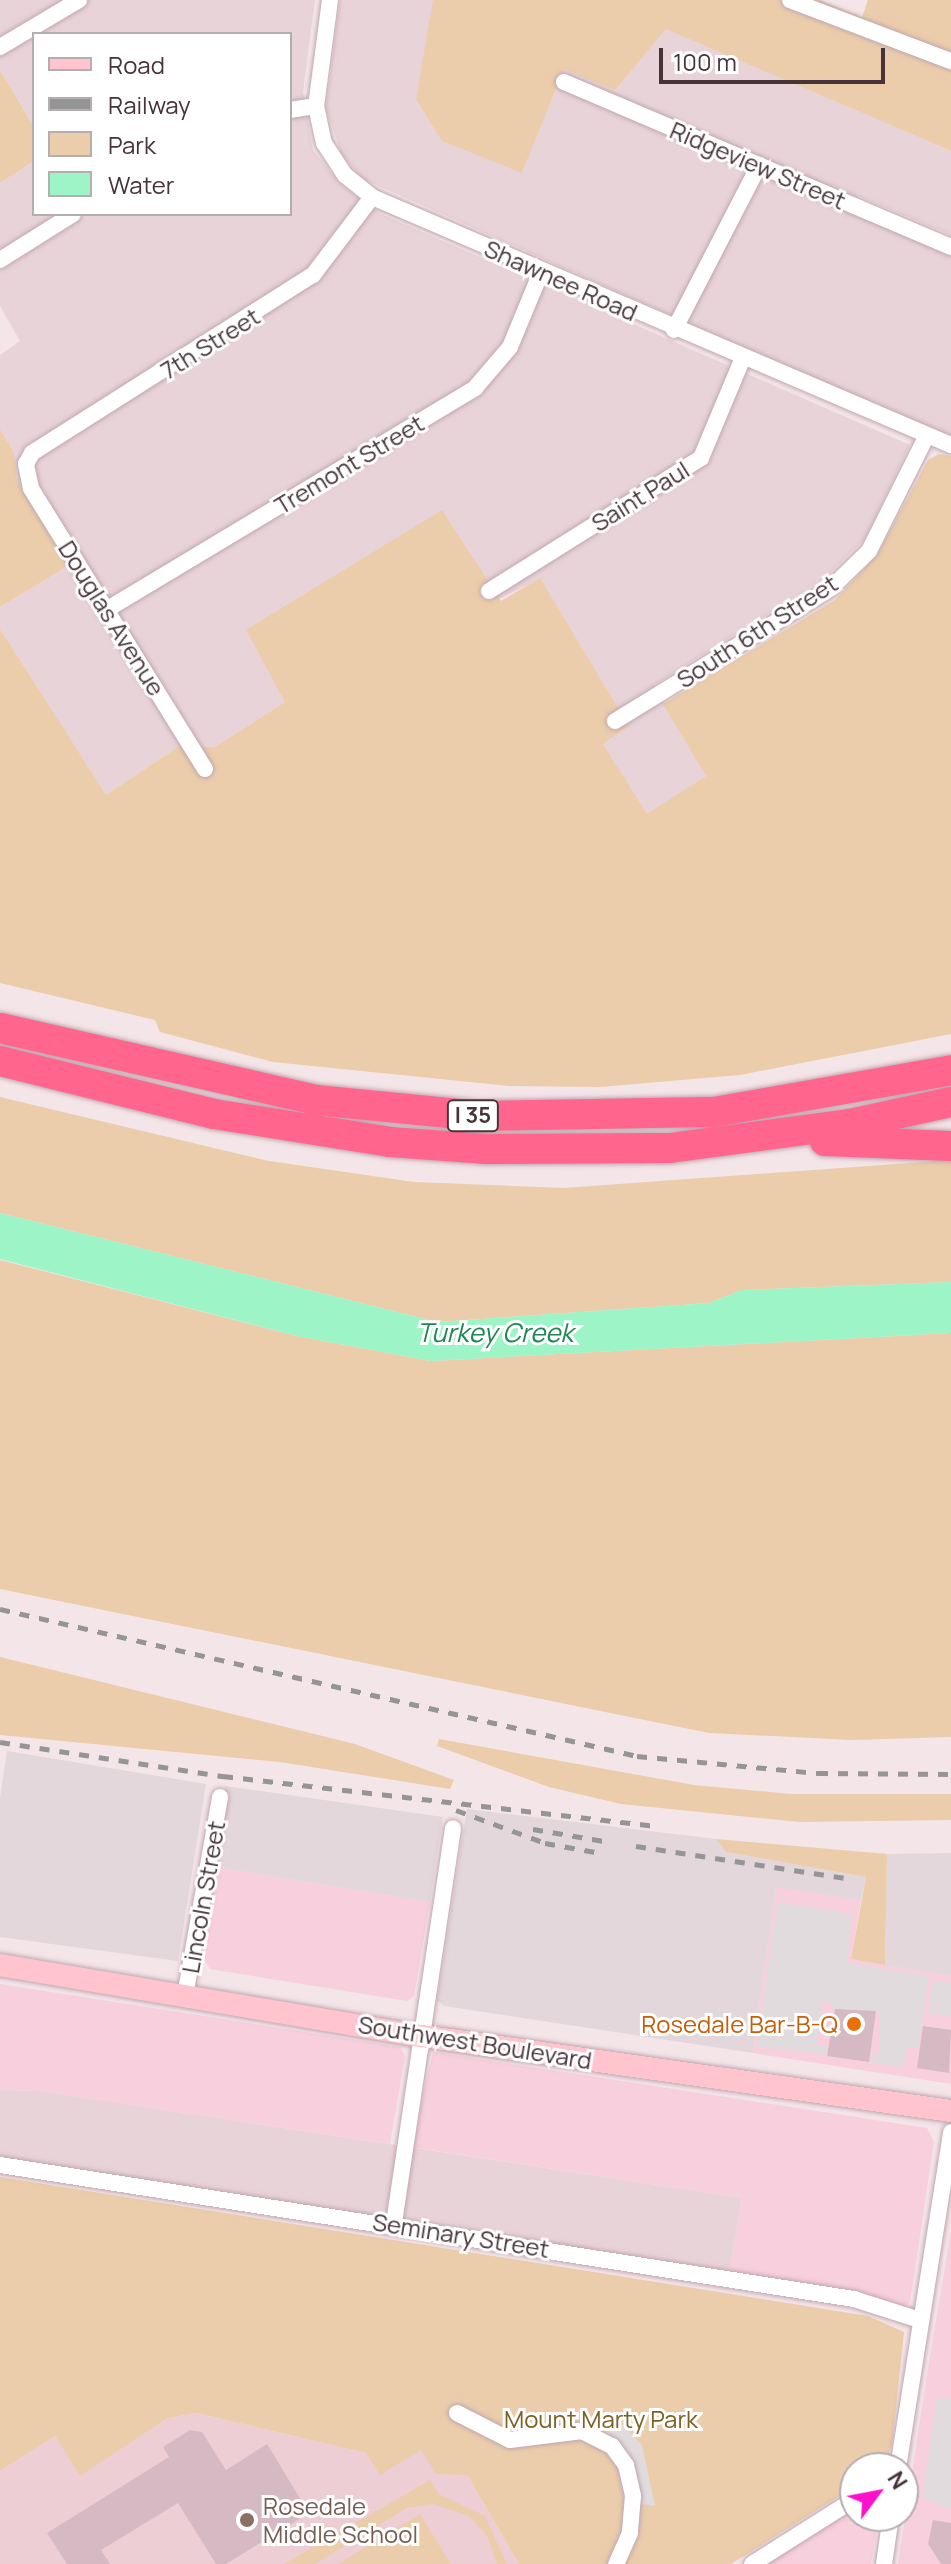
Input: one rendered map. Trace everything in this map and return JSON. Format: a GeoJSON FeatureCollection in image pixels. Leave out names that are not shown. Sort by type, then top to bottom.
{"type":"FeatureCollection","features":[{"type":"Feature","properties":{"kind":"highway","name":"I 35"},"geometry":{"type":"LineString","coordinates":[[0,1028],[316,1100],[479,1116],[714,1112],[951,1070]]}},
{"type":"Feature","properties":{"kind":"highway","name":"I 35"},"geometry":{"type":"LineString","coordinates":[[0,1061],[214,1114],[390,1142],[584,1151],[762,1138],[951,1102]]}},
{"type":"Feature","properties":{"kind":"highway"},"geometry":{"type":"LineString","coordinates":[[762,1138],[951,1146]]}},
{"type":"Feature","properties":{"kind":"main road","name":"Southwest Boulevard"},"geometry":{"type":"LineString","coordinates":[[0,1965],[422,2036],[951,2111]]}},
{"type":"Feature","properties":{"kind":"street"},"geometry":{"type":"LineString","coordinates":[[0,47],[79,0]]}},
{"type":"Feature","properties":{"kind":"street","name":"Shawnee Road"},"geometry":{"type":"LineString","coordinates":[[330,0],[316,106],[324,143],[345,175],[372,197],[925,439],[951,445]]}},
{"type":"Feature","properties":{"kind":"street"},"geometry":{"type":"LineString","coordinates":[[790,0],[951,61]]}},
{"type":"Feature","properties":{"kind":"street","name":"Ridgeview Street"},"geometry":{"type":"LineString","coordinates":[[564,82],[951,247]]}},
{"type":"Feature","properties":{"kind":"street"},"geometry":{"type":"LineString","coordinates":[[292,110],[316,106]]}},
{"type":"Feature","properties":{"kind":"street"},"geometry":{"type":"LineString","coordinates":[[674,330],[759,165]]}},
{"type":"Feature","properties":{"kind":"street","name":"7th Street"},"geometry":{"type":"LineString","coordinates":[[26,464],[32,453],[313,275],[372,197]]}},
{"type":"Feature","properties":{"kind":"street"},"geometry":{"type":"LineString","coordinates":[[0,260],[70,216]]}},
{"type":"Feature","properties":{"kind":"street","name":"Tremont Street"},"geometry":{"type":"LineString","coordinates":[[106,610],[475,388],[510,347],[541,272]]}},
{"type":"Feature","properties":{"kind":"street","name":"Saint Paul"},"geometry":{"type":"LineString","coordinates":[[489,591],[701,458],[742,360]]}},
{"type":"Feature","properties":{"kind":"street","name":"South 6th Street"},"geometry":{"type":"LineString","coordinates":[[615,721],[831,588],[869,551],[925,439]]}},
{"type":"Feature","properties":{"kind":"street","name":"Douglas Avenue"},"geometry":{"type":"LineString","coordinates":[[26,464],[31,488],[205,769]]}},
{"type":"Feature","properties":{"kind":"street","name":"Lincoln Street"},"geometry":{"type":"LineString","coordinates":[[185,1996],[220,1797]]}},
{"type":"Feature","properties":{"kind":"street"},"geometry":{"type":"LineString","coordinates":[[394,2223],[453,1828]]}},
{"type":"Feature","properties":{"kind":"street"},"geometry":{"type":"LineString","coordinates":[[900,2452],[951,2132]]}},
{"type":"Feature","properties":{"kind":"street","name":"Seminary Street"},"geometry":{"type":"LineString","coordinates":[[0,2165],[394,2223],[854,2299],[920,2320]]}},
{"type":"Feature","properties":{"kind":"street"},"geometry":{"type":"LineString","coordinates":[[457,2413],[510,2440],[582,2431],[612,2446],[626,2465],[633,2496],[630,2533],[616,2564]]}},
{"type":"Feature","properties":{"kind":"street"},"geometry":{"type":"LineString","coordinates":[[752,2564],[839,2509]]}},
{"type":"Feature","properties":{"kind":"street"},"geometry":{"type":"LineString","coordinates":[[884,2564],[889,2532]]}},
{"type":"Feature","properties":{"kind":"shaded area"},"geometry":{"type":"Polygon","coordinates":[[[0,0],[315,0],[303,92],[313,150],[339,183],[379,213],[910,445],[865,539],[825,578],[654,685],[706,776],[647,815],[603,744],[629,726],[540,579],[285,702],[215,747],[181,745],[105,796],[0,629],[0,607],[68,566],[17,480],[14,453],[0,429],[0,355],[20,341],[0,306],[0,183],[32,162],[32,216],[292,216],[292,32],[32,32],[32,124],[0,70],[0,0]]]}},
{"type":"Feature","properties":{"kind":"shaded area"},"geometry":{"type":"Polygon","coordinates":[[[340,0],[435,0],[522,173],[564,68],[615,90],[665,28],[951,151],[951,235],[858,196],[852,211],[951,253],[951,439],[363,179],[342,155],[326,109],[340,0]]]}},
{"type":"Feature","properties":{"kind":"shaded area"},"geometry":{"type":"Polygon","coordinates":[[[7,1751],[206,1784],[178,1961],[0,1937],[0,1798],[7,1751]]]}},
{"type":"Feature","properties":{"kind":"shaded area"},"geometry":{"type":"Polygon","coordinates":[[[225,1786],[443,1817],[430,1902],[214,1867],[225,1786]]]}},
{"type":"Feature","properties":{"kind":"shaded area"},"geometry":{"type":"Polygon","coordinates":[[[467,1809],[716,1839],[726,1852],[866,1877],[861,1900],[776,1887],[753,2053],[444,2006],[437,2000],[467,1809]]]}},
{"type":"Feature","properties":{"kind":"shaded area"},"geometry":{"type":"Polygon","coordinates":[[[951,1853],[951,1976],[885,1965],[887,1854],[951,1853]]]}},
{"type":"Feature","properties":{"kind":"shaded area"},"geometry":{"type":"Polygon","coordinates":[[[214,1867],[430,1902],[414,1996],[407,2001],[210,1969],[204,1959],[214,1867]]]}},
{"type":"Feature","properties":{"kind":"shaded area"},"geometry":{"type":"Polygon","coordinates":[[[776,1886],[861,1900],[851,1959],[951,1976],[951,2084],[753,2053],[776,1886]]]}},
{"type":"Feature","properties":{"kind":"shaded area"},"geometry":{"type":"Polygon","coordinates":[[[777,1902],[853,1914],[847,1963],[929,1976],[918,2047],[907,2048],[903,2067],[870,2062],[872,2053],[880,2054],[880,2012],[835,2009],[823,2000],[817,2045],[828,2047],[828,2054],[757,2047],[777,1902]]]}},
{"type":"Feature","properties":{"kind":"shaded area"},"geometry":{"type":"Polygon","coordinates":[[[933,1980],[951,1983],[951,2016],[928,2013],[933,1980]]]}},
{"type":"Feature","properties":{"kind":"shaded area"},"geometry":{"type":"Polygon","coordinates":[[[0,1984],[400,2047],[405,2056],[390,2144],[41,2091],[0,2090],[0,1984]]]}},
{"type":"Feature","properties":{"kind":"shaded area"},"geometry":{"type":"Polygon","coordinates":[[[433,2052],[927,2128],[934,2142],[910,2302],[905,2307],[730,2271],[742,2198],[411,2147],[433,2052]]]}},
{"type":"Feature","properties":{"kind":"shaded area"},"geometry":{"type":"Polygon","coordinates":[[[0,2090],[41,2091],[742,2198],[730,2271],[0,2158],[0,2090]]]}},
{"type":"Feature","properties":{"kind":"shaded area"},"geometry":{"type":"Polygon","coordinates":[[[951,2231],[951,2564],[898,2564],[903,2532],[919,2532],[919,2452],[915,2452],[951,2231]]]}},
{"type":"Feature","properties":{"kind":"shaded area"},"geometry":{"type":"Polygon","coordinates":[[[937,2397],[951,2399],[951,2509],[922,2498],[937,2397]]]}},
{"type":"Feature","properties":{"kind":"shaded area","name":"Rosedale Middle School"},"geometry":{"type":"Polygon","coordinates":[[[196,2413],[366,2453],[421,2450],[442,2470],[467,2475],[519,2564],[0,2564],[0,2471],[55,2436],[80,2475],[168,2418],[196,2413]]]}},
{"type":"Feature","properties":{"kind":"shaded area"},"geometry":{"type":"Polygon","coordinates":[[[615,2417],[642,2445],[655,2506],[625,2502],[617,2465],[599,2444],[615,2417]]]}},
{"type":"Feature","properties":{"kind":"shaded area"},"geometry":{"type":"Polygon","coordinates":[[[839,2515],[839,2532],[876,2532],[871,2564],[762,2564],[839,2515]]]}},
{"type":"Feature","properties":{"kind":"green space"},"geometry":{"type":"Polygon","coordinates":[[[433,0],[820,0],[862,17],[868,0],[951,0],[951,151],[666,29],[615,90],[564,69],[522,173],[442,141],[416,99],[433,0]]]}},
{"type":"Feature","properties":{"kind":"green space"},"geometry":{"type":"Polygon","coordinates":[[[0,70],[32,124],[32,162],[0,183],[0,70]]]}},
{"type":"Feature","properties":{"kind":"green space"},"geometry":{"type":"Polygon","coordinates":[[[0,429],[14,453],[17,480],[68,566],[0,607],[0,429]]]}},
{"type":"Feature","properties":{"kind":"green space"},"geometry":{"type":"Polygon","coordinates":[[[939,454],[951,456],[951,1034],[740,1075],[600,1087],[509,1086],[273,1062],[160,1032],[155,1020],[0,983],[0,629],[106,795],[181,745],[215,747],[285,702],[246,630],[442,510],[501,601],[540,578],[629,726],[603,744],[647,814],[706,776],[663,704],[835,600],[877,555],[928,460],[939,454]]]}},
{"type":"Feature","properties":{"kind":"green space"},"geometry":{"type":"Polygon","coordinates":[[[0,1097],[269,1161],[414,1182],[564,1188],[951,1160],[951,1282],[742,1290],[709,1303],[437,1322],[0,1213],[0,1097]]]}},
{"type":"Feature","properties":{"kind":"green space"},"geometry":{"type":"Polygon","coordinates":[[[0,1260],[297,1336],[431,1361],[951,1333],[951,1737],[852,1740],[709,1733],[0,1589],[0,1260]]]}},
{"type":"Feature","properties":{"kind":"green space"},"geometry":{"type":"Polygon","coordinates":[[[0,1657],[355,1744],[454,1780],[450,1789],[280,1762],[0,1735],[0,1657]]]}},
{"type":"Feature","properties":{"kind":"green space"},"geometry":{"type":"Polygon","coordinates":[[[439,1739],[694,1785],[791,1794],[951,1794],[951,1820],[800,1822],[621,1804],[549,1787],[437,1746],[439,1739]]]}},
{"type":"Feature","properties":{"kind":"green space"},"geometry":{"type":"Polygon","coordinates":[[[716,1839],[887,1854],[885,1965],[851,1959],[866,1877],[726,1852],[716,1839]]]}},
{"type":"Feature","properties":{"kind":"green space","name":"Mount Marty Park"},"geometry":{"type":"Polygon","coordinates":[[[0,2177],[868,2316],[904,2332],[889,2452],[839,2452],[839,2496],[731,2564],[519,2564],[467,2475],[436,2474],[421,2450],[380,2475],[366,2453],[196,2413],[168,2418],[80,2476],[55,2436],[0,2471],[0,2177]]]}},
{"type":"Feature","properties":{"kind":"green space"},"geometry":{"type":"Polygon","coordinates":[[[430,2480],[439,2494],[485,2516],[507,2564],[497,2564],[487,2536],[469,2516],[433,2504],[407,2508],[315,2564],[284,2564],[430,2480]]]}},
{"type":"Feature","properties":{"kind":"green space"},"geometry":{"type":"Polygon","coordinates":[[[420,2514],[451,2564],[338,2564],[420,2514]]]}},
{"type":"Feature","properties":{"kind":"water","name":"Turkey Creek"},"geometry":{"type":"Polygon","coordinates":[[[0,1213],[437,1322],[709,1303],[742,1290],[951,1282],[951,1333],[431,1361],[297,1336],[0,1259],[0,1213]]]}},
{"type":"Feature","properties":{"kind":"building","name":"Rosedale Bar-B-Q"},"geometry":{"type":"Polygon","coordinates":[[[835,2009],[876,2011],[869,2062],[827,2056],[835,2009]]]}},
{"type":"Feature","properties":{"kind":"building"},"geometry":{"type":"Polygon","coordinates":[[[923,2026],[951,2030],[949,2073],[917,2068],[923,2026]]]}},
{"type":"Feature","properties":{"kind":"building","name":"Rosedale Middle School"},"geometry":{"type":"Polygon","coordinates":[[[190,2430],[202,2432],[226,2470],[267,2444],[309,2513],[226,2564],[216,2564],[178,2503],[101,2550],[110,2564],[67,2564],[47,2533],[169,2457],[163,2447],[190,2430]]]}},
{"type":"Feature","properties":{"kind":"building"},"geometry":{"type":"Polygon","coordinates":[[[933,2520],[951,2523],[951,2564],[941,2564],[928,2544],[933,2520]]]}},
{"type":"Feature","properties":{"kind":"railway"},"geometry":{"type":"LineString","coordinates":[[0,1609],[637,1756],[818,1773],[951,1774]]}},
{"type":"Feature","properties":{"kind":"railway"},"geometry":{"type":"LineString","coordinates":[[0,1742],[223,1776],[658,1826]]}},
{"type":"Feature","properties":{"kind":"railway"},"geometry":{"type":"LineString","coordinates":[[456,1810],[545,1843],[595,1852]]}},
{"type":"Feature","properties":{"kind":"railway"},"geometry":{"type":"LineString","coordinates":[[533,1829],[610,1842]]}},
{"type":"Feature","properties":{"kind":"railway"},"geometry":{"type":"LineString","coordinates":[[636,1846],[846,1878]]}},
{"type":"Feature","properties":{"kind":"place","name":"Rosedale Bar-B-Q"},"geometry":{"type":"Point","coordinates":[854,2024]}},
{"type":"Feature","properties":{"kind":"place","name":"Rosedale Middle School"},"geometry":{"type":"Point","coordinates":[247,2520]}}]}
